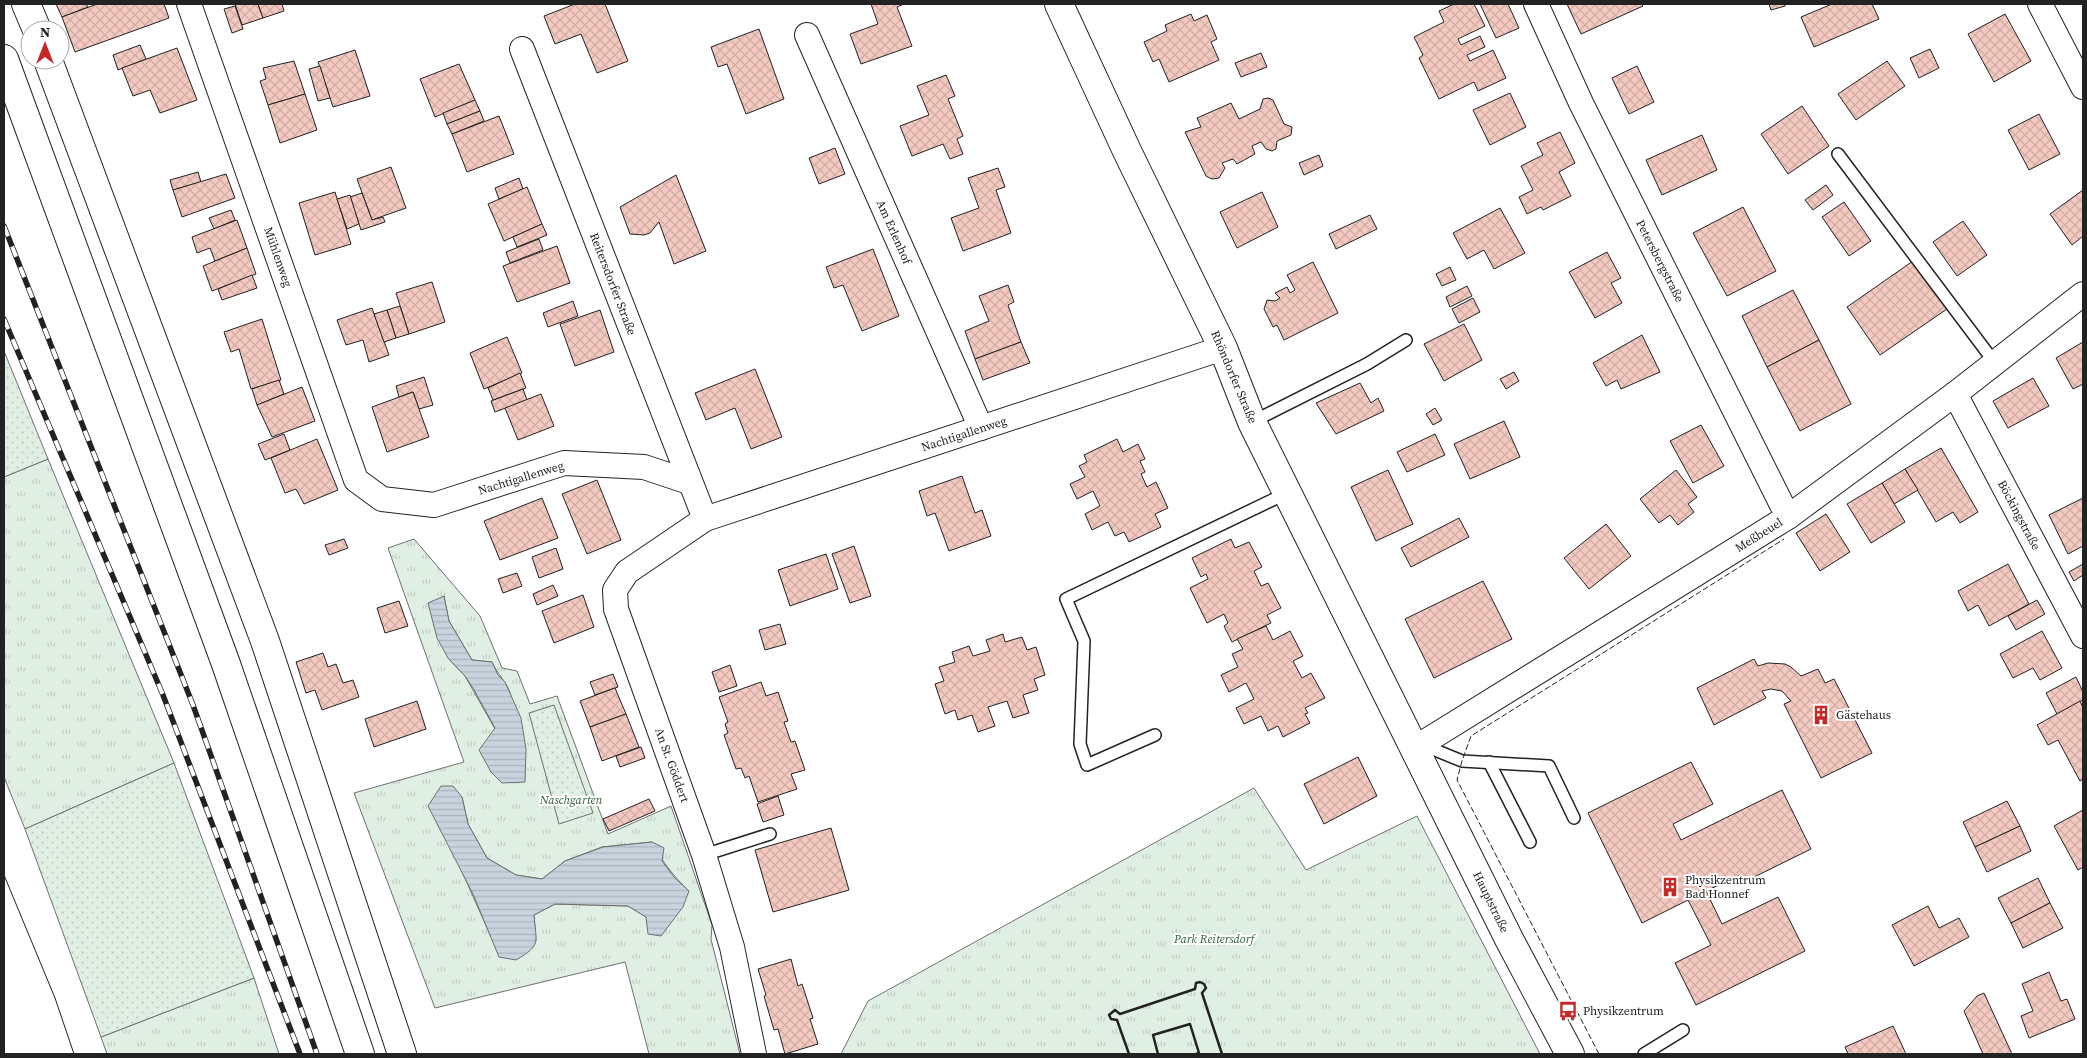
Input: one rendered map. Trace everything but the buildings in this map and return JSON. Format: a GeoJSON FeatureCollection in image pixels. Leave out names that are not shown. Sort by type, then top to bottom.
{"type":"FeatureCollection","features":[{"type":"Feature","properties":{"kind":"main road"},"geometry":{"type":"LineString","coordinates":[[26,4],[33,20]]}},
{"type":"Feature","properties":{"kind":"main road","name":"Rhöndorfer Straße"},"geometry":{"type":"LineString","coordinates":[[1059,4],[1131,160],[1223,348],[1252,422],[1415,748]]}},
{"type":"Feature","properties":{"kind":"main road"},"geometry":{"type":"LineString","coordinates":[[4,59],[226,664],[360,1054]]}},
{"type":"Feature","properties":{"kind":"main road"},"geometry":{"type":"LineString","coordinates":[[52,70],[265,641],[402,1054]]}},
{"type":"Feature","properties":{"kind":"main road","name":"Hauptstraße"},"geometry":{"type":"LineString","coordinates":[[1415,748],[1509,940],[1570,1054]]}},
{"type":"Feature","properties":{"kind":"street","name":"Mühlenweg"},"geometry":{"type":"LineString","coordinates":[[189,4],[356,480],[382,499]]}},
{"type":"Feature","properties":{"kind":"street","name":"Petersbergstraße"},"geometry":{"type":"LineString","coordinates":[[1536,4],[1581,103],[1788,517]]}},
{"type":"Feature","properties":{"kind":"street"},"geometry":{"type":"LineString","coordinates":[[2040,4],[2083,87]]}},
{"type":"Feature","properties":{"kind":"street","name":"Am Erlenhof"},"geometry":{"type":"LineString","coordinates":[[808,35],[981,428]]}},
{"type":"Feature","properties":{"kind":"street","name":"Reitersdorfer Straße"},"geometry":{"type":"LineString","coordinates":[[522,48],[705,519]]}},
{"type":"Feature","properties":{"kind":"street","name":"Meßbeuel"},"geometry":{"type":"LineString","coordinates":[[1415,748],[1788,517],[1955,394],[2083,294]]}},
{"type":"Feature","properties":{"kind":"street","name":"Nachtigallenweg"},"geometry":{"type":"LineString","coordinates":[[705,519],[1223,348]]}},
{"type":"Feature","properties":{"kind":"street","name":"Böckingstraße"},"geometry":{"type":"LineString","coordinates":[[1955,394],[2083,636]]}},
{"type":"Feature","properties":{"kind":"street","name":"Nachtigallenweg"},"geometry":{"type":"LineString","coordinates":[[382,499],[434,505],[564,463],[644,467],[690,482]]}},
{"type":"Feature","properties":{"kind":"street","name":"An St. Göddert"},"geometry":{"type":"LineString","coordinates":[[705,519],[626,572],[615,590],[616,609],[704,855],[732,947],[754,1054]]}},
{"type":"Feature","properties":{"kind":"lane"},"geometry":{"type":"LineString","coordinates":[[1838,154],[1995,363]]}},
{"type":"Feature","properties":{"kind":"lane"},"geometry":{"type":"LineString","coordinates":[[1252,422],[1367,364],[1406,340]]}},
{"type":"Feature","properties":{"kind":"lane"},"geometry":{"type":"LineString","coordinates":[[1155,735],[1087,765],[1080,744],[1084,641],[1066,600],[1288,492]]}},
{"type":"Feature","properties":{"kind":"lane"},"geometry":{"type":"LineString","coordinates":[[1415,748],[1435,750],[1462,761],[1549,766],[1574,818]]}},
{"type":"Feature","properties":{"kind":"lane"},"geometry":{"type":"LineString","coordinates":[[1489,762],[1530,842]]}},
{"type":"Feature","properties":{"kind":"lane"},"geometry":{"type":"LineString","coordinates":[[704,855],[770,834]]}},
{"type":"Feature","properties":{"kind":"lane"},"geometry":{"type":"LineString","coordinates":[[1644,1054],[1683,1030]]}},
{"type":"Feature","properties":{"kind":"green space"},"geometry":{"type":"Polygon","coordinates":[[[4,351],[48,459],[4,477],[4,351]]]}},
{"type":"Feature","properties":{"kind":"green space"},"geometry":{"type":"Polygon","coordinates":[[[48,459],[174,763],[25,829],[4,777],[4,477],[48,459]]]}},
{"type":"Feature","properties":{"kind":"green space"},"geometry":{"type":"Polygon","coordinates":[[[414,539],[480,616],[502,668],[517,671],[530,704],[557,696],[608,834],[671,806],[712,925],[711,939],[740,1054],[649,1054],[625,962],[435,1008],[354,793],[464,762],[388,548],[414,539]],[[444,596],[448,658],[465,676],[495,729],[491,772],[511,696],[492,662],[472,660],[449,621],[444,596]],[[462,797],[460,867],[500,957],[536,941],[534,915],[555,904],[628,906],[646,917],[689,891],[668,868],[652,842],[602,847],[565,861],[542,879],[516,875],[487,858],[468,824],[462,797]]]}},
{"type":"Feature","properties":{"kind":"green space","name":"Naschgarten"},"geometry":{"type":"Polygon","coordinates":[[[554,705],[593,813],[559,824],[529,713],[554,705]]]}},
{"type":"Feature","properties":{"kind":"green space"},"geometry":{"type":"Polygon","coordinates":[[[174,763],[254,978],[101,1037],[25,829],[174,763]]]}},
{"type":"Feature","properties":{"kind":"green space","name":"Park Reitersdorf"},"geometry":{"type":"Polygon","coordinates":[[[1254,788],[1306,870],[1417,816],[1540,1054],[841,1054],[868,1001],[1254,788]]]}},
{"type":"Feature","properties":{"kind":"green space"},"geometry":{"type":"Polygon","coordinates":[[[254,978],[279,1054],[107,1054],[101,1037],[254,978]]]}},
{"type":"Feature","properties":{"kind":"shaded area"},"geometry":{"type":"Polygon","coordinates":[[[444,596],[449,621],[472,660],[492,662],[498,675],[505,682],[521,718],[526,749],[525,782],[502,783],[491,772],[479,750],[495,728],[473,688],[465,676],[448,658],[437,638],[428,603],[444,596]]]}},
{"type":"Feature","properties":{"kind":"shaded area"},"geometry":{"type":"Polygon","coordinates":[[[441,786],[453,786],[462,797],[468,824],[487,858],[516,875],[542,879],[565,861],[603,847],[652,842],[664,848],[662,861],[674,877],[689,891],[683,907],[661,936],[648,934],[646,917],[628,906],[555,904],[534,915],[536,942],[530,950],[516,960],[499,957],[473,894],[428,806],[441,786]]]}},
{"type":"Feature","properties":{"kind":"tram line"},"geometry":{"type":"LineString","coordinates":[[4,875],[55,998],[74,1054]]}},
{"type":"Feature","properties":{"kind":"railway"},"geometry":{"type":"LineString","coordinates":[[4,226],[193,705],[317,1054]]}},
{"type":"Feature","properties":{"kind":"railway"},"geometry":{"type":"LineString","coordinates":[[4,319],[163,695],[300,1054]]}},
{"type":"Feature","properties":{"kind":"fence"},"geometry":{"type":"LineString","coordinates":[[1599,1054],[1457,780],[1462,761],[1471,736],[1784,539]]}},
{"type":"Feature","properties":{"kind":"wall"},"geometry":{"type":"LineString","coordinates":[[1129,1054],[1117,1020],[1111,1019],[1109,1015],[1115,1010],[1120,1014],[1195,989],[1196,983],[1200,982],[1206,988],[1202,993],[1222,1054]]}},
{"type":"Feature","properties":{"kind":"wall"},"geometry":{"type":"LineString","coordinates":[[1158,1054],[1153,1035],[1190,1024],[1199,1053],[1196,1054]]}},
{"type":"Feature","properties":{"kind":"place","name":"Gästehaus"},"geometry":{"type":"Point","coordinates":[1821,715]}},
{"type":"Feature","properties":{"kind":"place","name":"Physikzentrum Bad Honnef"},"geometry":{"type":"Point","coordinates":[1670,887]}},
{"type":"Feature","properties":{"kind":"place","name":"Physikzentrum"},"geometry":{"type":"Point","coordinates":[1568,1011]}}]}
